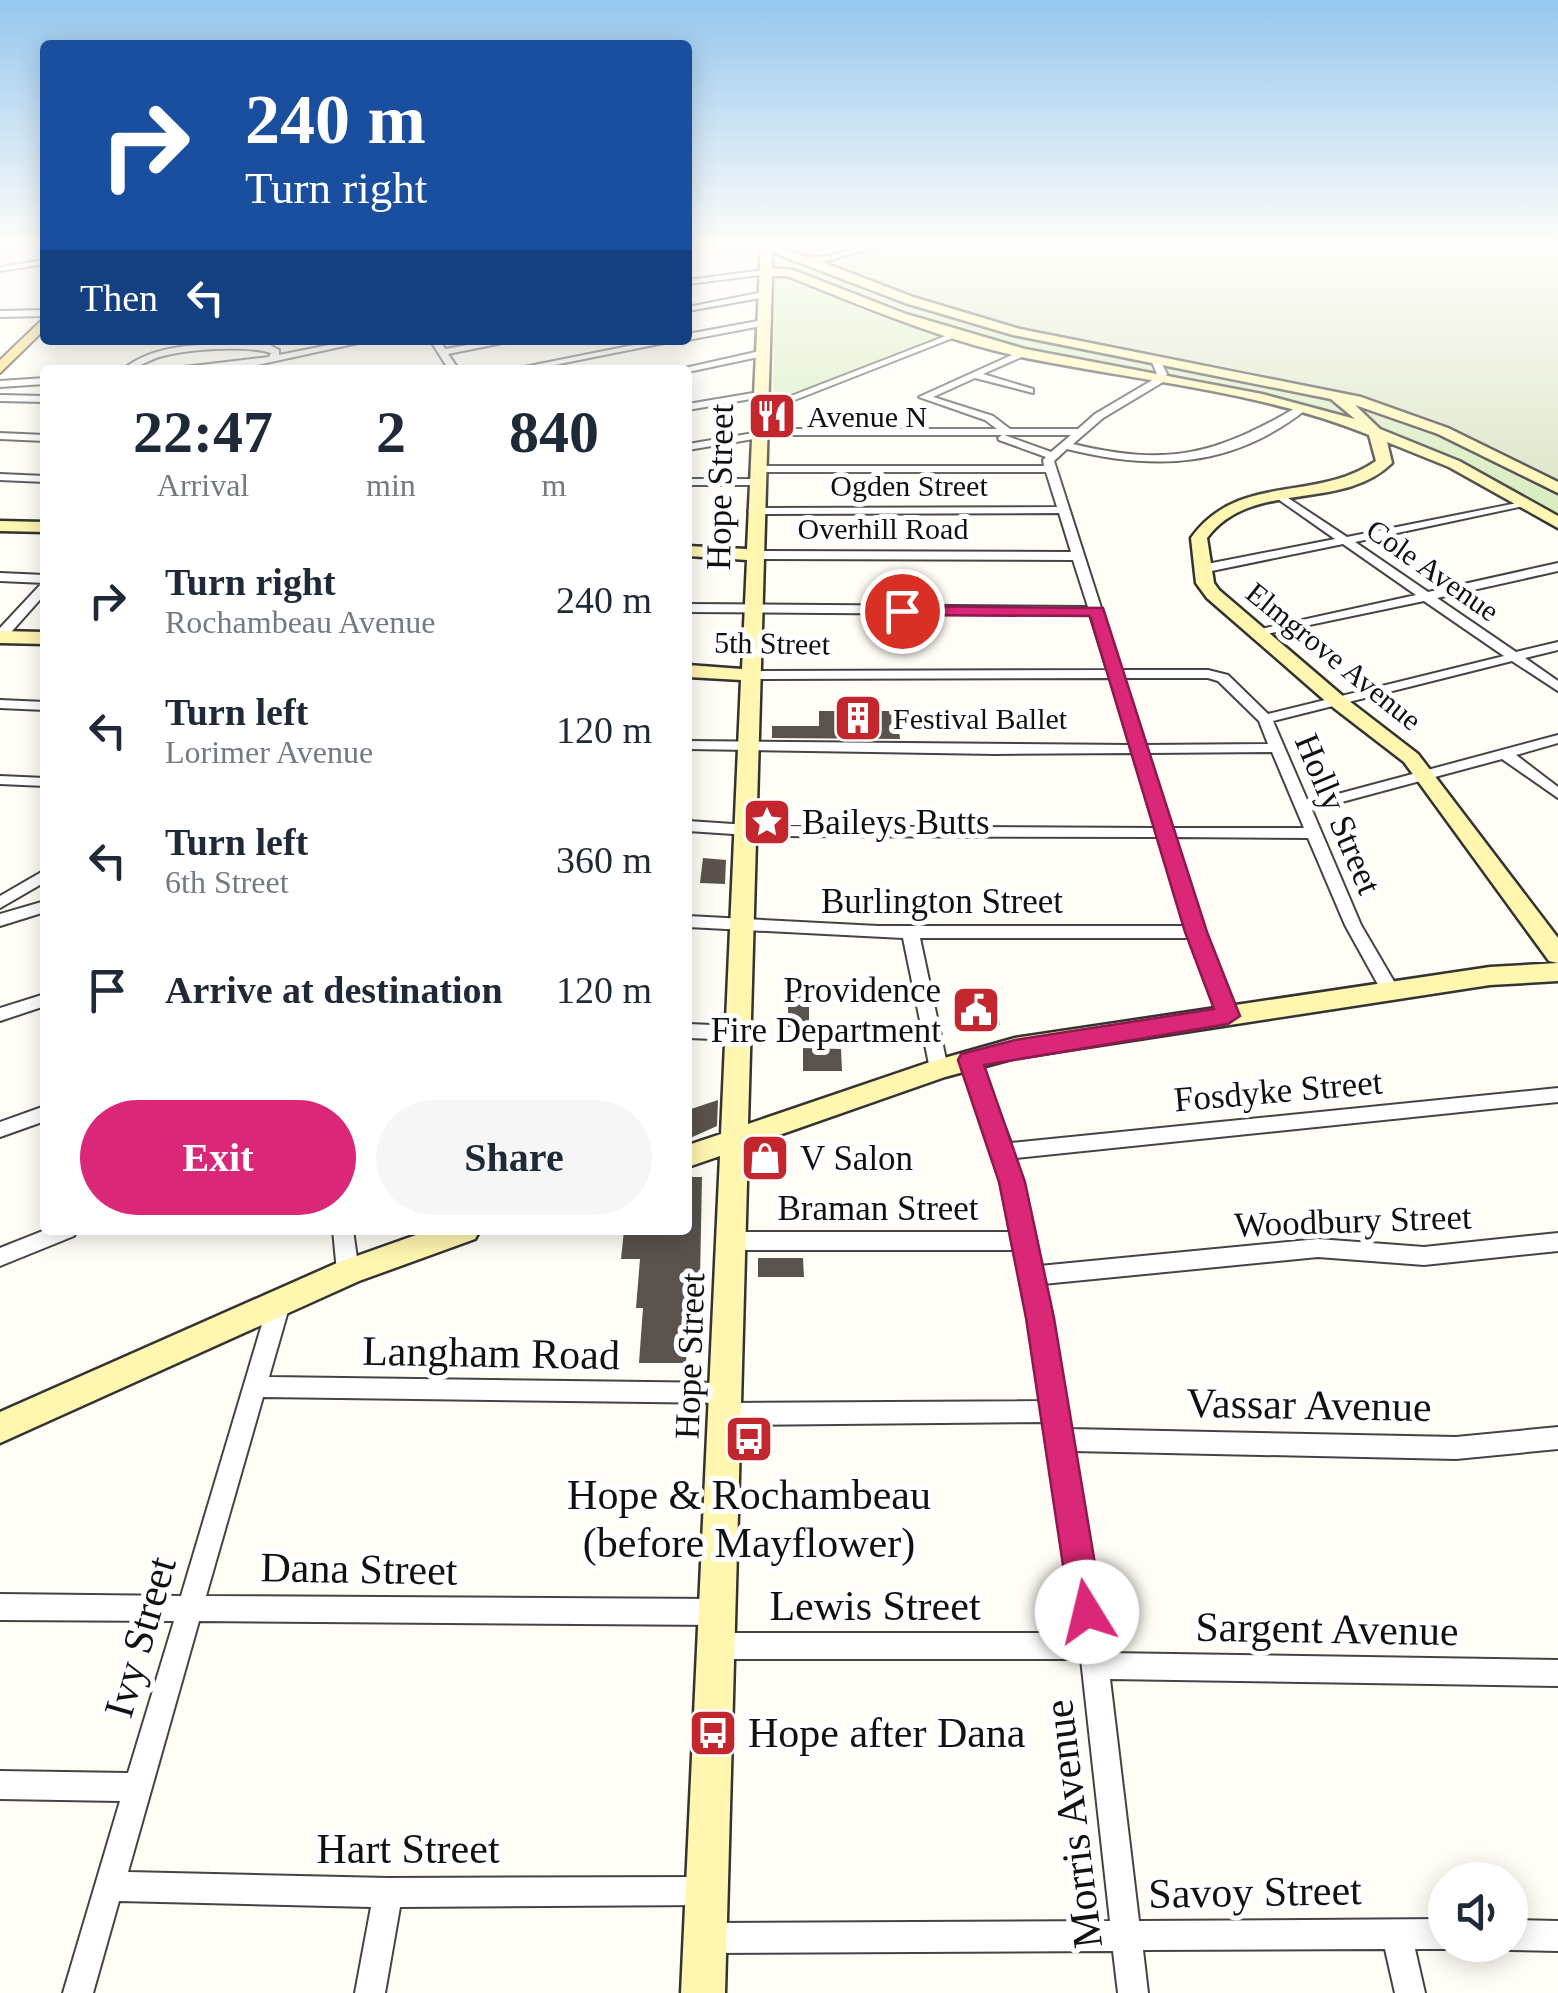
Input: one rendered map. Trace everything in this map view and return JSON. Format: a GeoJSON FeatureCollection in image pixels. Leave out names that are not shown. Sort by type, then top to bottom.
{"type":"FeatureCollection","features":[{"type":"Feature","properties":{"kind":"main road"},"geometry":{"type":"LineString","coordinates":[[0,369],[35,336]]}},
{"type":"Feature","properties":{"kind":"main road"},"geometry":{"type":"LineString","coordinates":[[0,383],[37,336]]}},
{"type":"Feature","properties":{"kind":"main road","name":"Hope Street"},"geometry":{"type":"LineString","coordinates":[[703,1993],[748,830],[762,336]]}},
{"type":"Feature","properties":{"kind":"main road"},"geometry":{"type":"LineString","coordinates":[[966,336],[1023,352],[1304,408],[1378,432],[1454,464],[1558,523]]}},
{"type":"Feature","properties":{"kind":"main road"},"geometry":{"type":"LineString","coordinates":[[1039,336],[1333,394],[1443,431],[1558,488]]}},
{"type":"Feature","properties":{"kind":"main road"},"geometry":{"type":"LineString","coordinates":[[1333,394],[1378,432]]}},
{"type":"Feature","properties":{"kind":"main road","name":"Elmgrove Avenue"},"geometry":{"type":"LineString","coordinates":[[1378,432],[1384,464],[1377,470],[1359,479],[1241,505],[1213,518],[1199,538],[1202,569],[1213,594],[1257,634],[1337,702],[1412,758],[1558,954]]}},
{"type":"Feature","properties":{"kind":"main road"},"geometry":{"type":"LineString","coordinates":[[0,526],[40,528]]}},
{"type":"Feature","properties":{"kind":"main road","name":"Overhill Road"},"geometry":{"type":"LineString","coordinates":[[692,551],[756,555]]}},
{"type":"Feature","properties":{"kind":"main road"},"geometry":{"type":"LineString","coordinates":[[0,637],[40,638]]}},
{"type":"Feature","properties":{"kind":"main road","name":"5th Street"},"geometry":{"type":"LineString","coordinates":[[692,671],[752,675]]}},
{"type":"Feature","properties":{"kind":"main road"},"geometry":{"type":"LineString","coordinates":[[692,1155],[939,1069],[1015,1048],[1490,976],[1558,972]]}},
{"type":"Feature","properties":{"kind":"main road"},"geometry":{"type":"LineString","coordinates":[[0,1428],[348,1272],[451,1235]]}},
{"type":"Feature","properties":{"kind":"street"},"geometry":{"type":"LineString","coordinates":[[692,445],[759,413],[954,336]]}},
{"type":"Feature","properties":{"kind":"street"},"geometry":{"type":"LineString","coordinates":[[253,365],[343,345]]}},
{"type":"Feature","properties":{"kind":"street"},"geometry":{"type":"LineString","coordinates":[[438,345],[451,365]]}},
{"type":"Feature","properties":{"kind":"street"},"geometry":{"type":"LineString","coordinates":[[443,352],[483,345]]}},
{"type":"Feature","properties":{"kind":"street"},"geometry":{"type":"LineString","coordinates":[[541,365],[647,345]]}},
{"type":"Feature","properties":{"kind":"street"},"geometry":{"type":"LineString","coordinates":[[133,365],[145,357],[169,352],[270,348],[276,352],[272,359]]}},
{"type":"Feature","properties":{"kind":"street"},"geometry":{"type":"LineString","coordinates":[[1008,432],[990,418],[924,396],[1023,352]]}},
{"type":"Feature","properties":{"kind":"street"},"geometry":{"type":"LineString","coordinates":[[692,368],[760,354]]}},
{"type":"Feature","properties":{"kind":"street"},"geometry":{"type":"LineString","coordinates":[[692,482],[1051,462],[1080,432],[1160,380],[1162,374],[1156,360]]}},
{"type":"Feature","properties":{"kind":"street"},"geometry":{"type":"LineString","coordinates":[[976,375],[1030,390]]}},
{"type":"Feature","properties":{"kind":"street"},"geometry":{"type":"LineString","coordinates":[[0,383],[40,380]]}},
{"type":"Feature","properties":{"kind":"street"},"geometry":{"type":"LineString","coordinates":[[0,398],[40,399]]}},
{"type":"Feature","properties":{"kind":"street"},"geometry":{"type":"LineString","coordinates":[[692,408],[994,432],[1080,432]]}},
{"type":"Feature","properties":{"kind":"street"},"geometry":{"type":"LineString","coordinates":[[1064,445],[1124,460],[1158,462],[1230,450],[1304,408]]}},
{"type":"Feature","properties":{"kind":"street"},"geometry":{"type":"LineString","coordinates":[[994,432],[1051,462],[1196,932],[1228,1016]]}},
{"type":"Feature","properties":{"kind":"street"},"geometry":{"type":"LineString","coordinates":[[0,436],[40,438]]}},
{"type":"Feature","properties":{"kind":"street"},"geometry":{"type":"LineString","coordinates":[[0,477],[40,479]]}},
{"type":"Feature","properties":{"kind":"street","name":"Cole Avenue"},"geometry":{"type":"LineString","coordinates":[[1279,496],[1558,687]]}},
{"type":"Feature","properties":{"kind":"street"},"geometry":{"type":"LineString","coordinates":[[1202,569],[1526,504]]}},
{"type":"Feature","properties":{"kind":"street","name":"Ogden Street"},"geometry":{"type":"LineString","coordinates":[[754,511],[1064,510]]}},
{"type":"Feature","properties":{"kind":"street","name":"Overhill Road"},"geometry":{"type":"LineString","coordinates":[[756,555],[1078,556]]}},
{"type":"Feature","properties":{"kind":"street"},"geometry":{"type":"LineString","coordinates":[[1257,634],[1558,567]]}},
{"type":"Feature","properties":{"kind":"street"},"geometry":{"type":"LineString","coordinates":[[0,578],[40,582]]}},
{"type":"Feature","properties":{"kind":"street"},"geometry":{"type":"LineString","coordinates":[[0,637],[40,589]]}},
{"type":"Feature","properties":{"kind":"street"},"geometry":{"type":"LineString","coordinates":[[692,608],[1097,611]]}},
{"type":"Feature","properties":{"kind":"street"},"geometry":{"type":"LineString","coordinates":[[1265,719],[1558,646]]}},
{"type":"Feature","properties":{"kind":"street","name":"5th Street"},"geometry":{"type":"LineString","coordinates":[[752,675],[1216,674]]}},
{"type":"Feature","properties":{"kind":"street","name":"Holly Street"},"geometry":{"type":"LineString","coordinates":[[1216,674],[1265,719],[1353,926],[1390,990]]}},
{"type":"Feature","properties":{"kind":"street"},"geometry":{"type":"LineString","coordinates":[[0,704],[40,706]]}},
{"type":"Feature","properties":{"kind":"street"},"geometry":{"type":"LineString","coordinates":[[1303,808],[1558,739]]}},
{"type":"Feature","properties":{"kind":"street"},"geometry":{"type":"LineString","coordinates":[[692,745],[1278,748]]}},
{"type":"Feature","properties":{"kind":"street"},"geometry":{"type":"LineString","coordinates":[[1504,753],[1558,794]]}},
{"type":"Feature","properties":{"kind":"street"},"geometry":{"type":"LineString","coordinates":[[0,780],[40,782]]}},
{"type":"Feature","properties":{"kind":"street"},"geometry":{"type":"LineString","coordinates":[[692,826],[748,830],[1314,833]]}},
{"type":"Feature","properties":{"kind":"street"},"geometry":{"type":"LineString","coordinates":[[0,903],[40,877]]}},
{"type":"Feature","properties":{"kind":"street"},"geometry":{"type":"LineString","coordinates":[[0,920],[40,908]]}},
{"type":"Feature","properties":{"kind":"street","name":"Burlington Street"},"geometry":{"type":"LineString","coordinates":[[692,922],[910,932],[1196,932]]}},
{"type":"Feature","properties":{"kind":"street"},"geometry":{"type":"LineString","coordinates":[[910,932],[939,1069]]}},
{"type":"Feature","properties":{"kind":"street"},"geometry":{"type":"LineString","coordinates":[[0,1015],[40,1002]]}},
{"type":"Feature","properties":{"kind":"street"},"geometry":{"type":"LineString","coordinates":[[692,1031],[739,1034]]}},
{"type":"Feature","properties":{"kind":"street","name":"Morris Avenue"},"geometry":{"type":"LineString","coordinates":[[970,1060],[1004,1151],[1031,1276],[1094,1656],[1133,1993]]}},
{"type":"Feature","properties":{"kind":"street","name":"Fosdyke Street"},"geometry":{"type":"LineString","coordinates":[[1004,1151],[1558,1095]]}},
{"type":"Feature","properties":{"kind":"street"},"geometry":{"type":"LineString","coordinates":[[0,1130],[40,1116]]}},
{"type":"Feature","properties":{"kind":"street"},"geometry":{"type":"LineString","coordinates":[[0,1257],[55,1235]]}},
{"type":"Feature","properties":{"kind":"street"},"geometry":{"type":"LineString","coordinates":[[344,1235],[348,1272]]}},
{"type":"Feature","properties":{"kind":"street","name":"Braman Street"},"geometry":{"type":"LineString","coordinates":[[732,1241],[1024,1241]]}},
{"type":"Feature","properties":{"kind":"street","name":"Woodbury Street"},"geometry":{"type":"LineString","coordinates":[[1031,1276],[1318,1248],[1424,1256],[1558,1242]]}},
{"type":"Feature","properties":{"kind":"street","name":"Ivy Street"},"geometry":{"type":"LineString","coordinates":[[78,1993],[280,1304]]}},
{"type":"Feature","properties":{"kind":"street","name":"Langham Road"},"geometry":{"type":"LineString","coordinates":[[255,1387],[1054,1411]]}},
{"type":"Feature","properties":{"kind":"street","name":"Vassar Avenue"},"geometry":{"type":"LineString","coordinates":[[1058,1440],[1456,1448],[1558,1438]]}},
{"type":"Feature","properties":{"kind":"street","name":"Dana Street"},"geometry":{"type":"LineString","coordinates":[[0,1607],[718,1612]]}},
{"type":"Feature","properties":{"kind":"street","name":"Lewis Street"},"geometry":{"type":"LineString","coordinates":[[717,1646],[1094,1656]]}},
{"type":"Feature","properties":{"kind":"street","name":"Sargent Avenue"},"geometry":{"type":"LineString","coordinates":[[1094,1656],[1558,1673]]}},
{"type":"Feature","properties":{"kind":"street"},"geometry":{"type":"LineString","coordinates":[[0,1785],[138,1787]]}},
{"type":"Feature","properties":{"kind":"street","name":"Hart Street"},"geometry":{"type":"LineString","coordinates":[[109,1886],[388,1893],[707,1890]]}},
{"type":"Feature","properties":{"kind":"street"},"geometry":{"type":"LineString","coordinates":[[370,1993],[388,1893]]}},
{"type":"Feature","properties":{"kind":"street"},"geometry":{"type":"LineString","coordinates":[[1396,1933],[1410,1993]]}},
{"type":"Feature","properties":{"kind":"street","name":"Savoy Street"},"geometry":{"type":"LineString","coordinates":[[705,1938],[1428,1934]]}},
{"type":"Feature","properties":{"kind":"street"},"geometry":{"type":"LineString","coordinates":[[1528,1935],[1558,1936]]}},
{"type":"Feature","properties":{"kind":"green space"},"geometry":{"type":"Polygon","coordinates":[[[774,336],[948,336],[773,404],[774,336]]]}},
{"type":"Feature","properties":{"kind":"green space"},"geometry":{"type":"Polygon","coordinates":[[[972,336],[1034,336],[1250,378],[1395,415],[1481,451],[1558,493],[1558,519],[1408,438],[1313,408],[972,336]]]}},
{"type":"Feature","properties":{"kind":"green space"},"geometry":{"type":"Polygon","coordinates":[[[1055,336],[1558,336],[1558,482],[1445,430],[1327,391],[1246,371],[1055,336]]]}},
{"type":"Feature","properties":{"kind":"building","name":"Festival Ballet"},"geometry":{"type":"Polygon","coordinates":[[[819,711],[897,711],[900,739],[772,738],[772,726],[819,726],[819,711]]]}},
{"type":"Feature","properties":{"kind":"building"},"geometry":{"type":"Polygon","coordinates":[[[703,858],[726,860],[725,884],[700,883],[703,858]]]}},
{"type":"Feature","properties":{"kind":"building","name":"Providence Fire Department"},"geometry":{"type":"Polygon","coordinates":[[[960,993],[996,995],[1000,1025],[964,1027],[964,1019],[955,1019],[953,1001],[961,1001],[960,993]]]}},
{"type":"Feature","properties":{"kind":"building"},"geometry":{"type":"Polygon","coordinates":[[[788,994],[809,995],[809,1027],[788,1027],[788,994]]]}},
{"type":"Feature","properties":{"kind":"building"},"geometry":{"type":"Polygon","coordinates":[[[803,1048],[841,1049],[842,1071],[803,1071],[803,1048]]]}},
{"type":"Feature","properties":{"kind":"building"},"geometry":{"type":"Polygon","coordinates":[[[718,1100],[717,1126],[692,1137],[692,1109],[718,1100]]]}},
{"type":"Feature","properties":{"kind":"building"},"geometry":{"type":"Polygon","coordinates":[[[692,1177],[702,1177],[700,1278],[707,1278],[706,1297],[696,1297],[696,1305],[689,1305],[686,1363],[639,1363],[643,1308],[636,1308],[640,1259],[621,1259],[623,1235],[692,1235],[692,1177]]]}},
{"type":"Feature","properties":{"kind":"building"},"geometry":{"type":"Polygon","coordinates":[[[758,1258],[803,1258],[804,1277],[758,1277],[758,1258]]]}},
{"type":"Feature","properties":{"kind":"place","name":"Avenue N"},"geometry":{"type":"Point","coordinates":[772,416]}},
{"type":"Feature","properties":{"kind":"place","name":"Festival Ballet"},"geometry":{"type":"Point","coordinates":[858,718]}},
{"type":"Feature","properties":{"kind":"place","name":"Baileys Butts"},"geometry":{"type":"Point","coordinates":[767,822]}},
{"type":"Feature","properties":{"kind":"place","name":"Providence Fire Department"},"geometry":{"type":"Point","coordinates":[976,1010]}},
{"type":"Feature","properties":{"kind":"place","name":"V Salon"},"geometry":{"type":"Point","coordinates":[765,1158]}},
{"type":"Feature","properties":{"kind":"place","name":"Hope & Rochambeau (before Mayflower)"},"geometry":{"type":"Point","coordinates":[749,1439]}},
{"type":"Feature","properties":{"kind":"place","name":"Hope after Dana"},"geometry":{"type":"Point","coordinates":[713,1733]}},
{"type":"Feature","properties":{"kind":"route"},"geometry":{"type":"LineString","coordinates":[[902,611],[1097,611],[1196,932],[1228,1016],[1015,1048],[970,1060],[1012,1182],[1040,1318],[1087,1612]]}}]}
